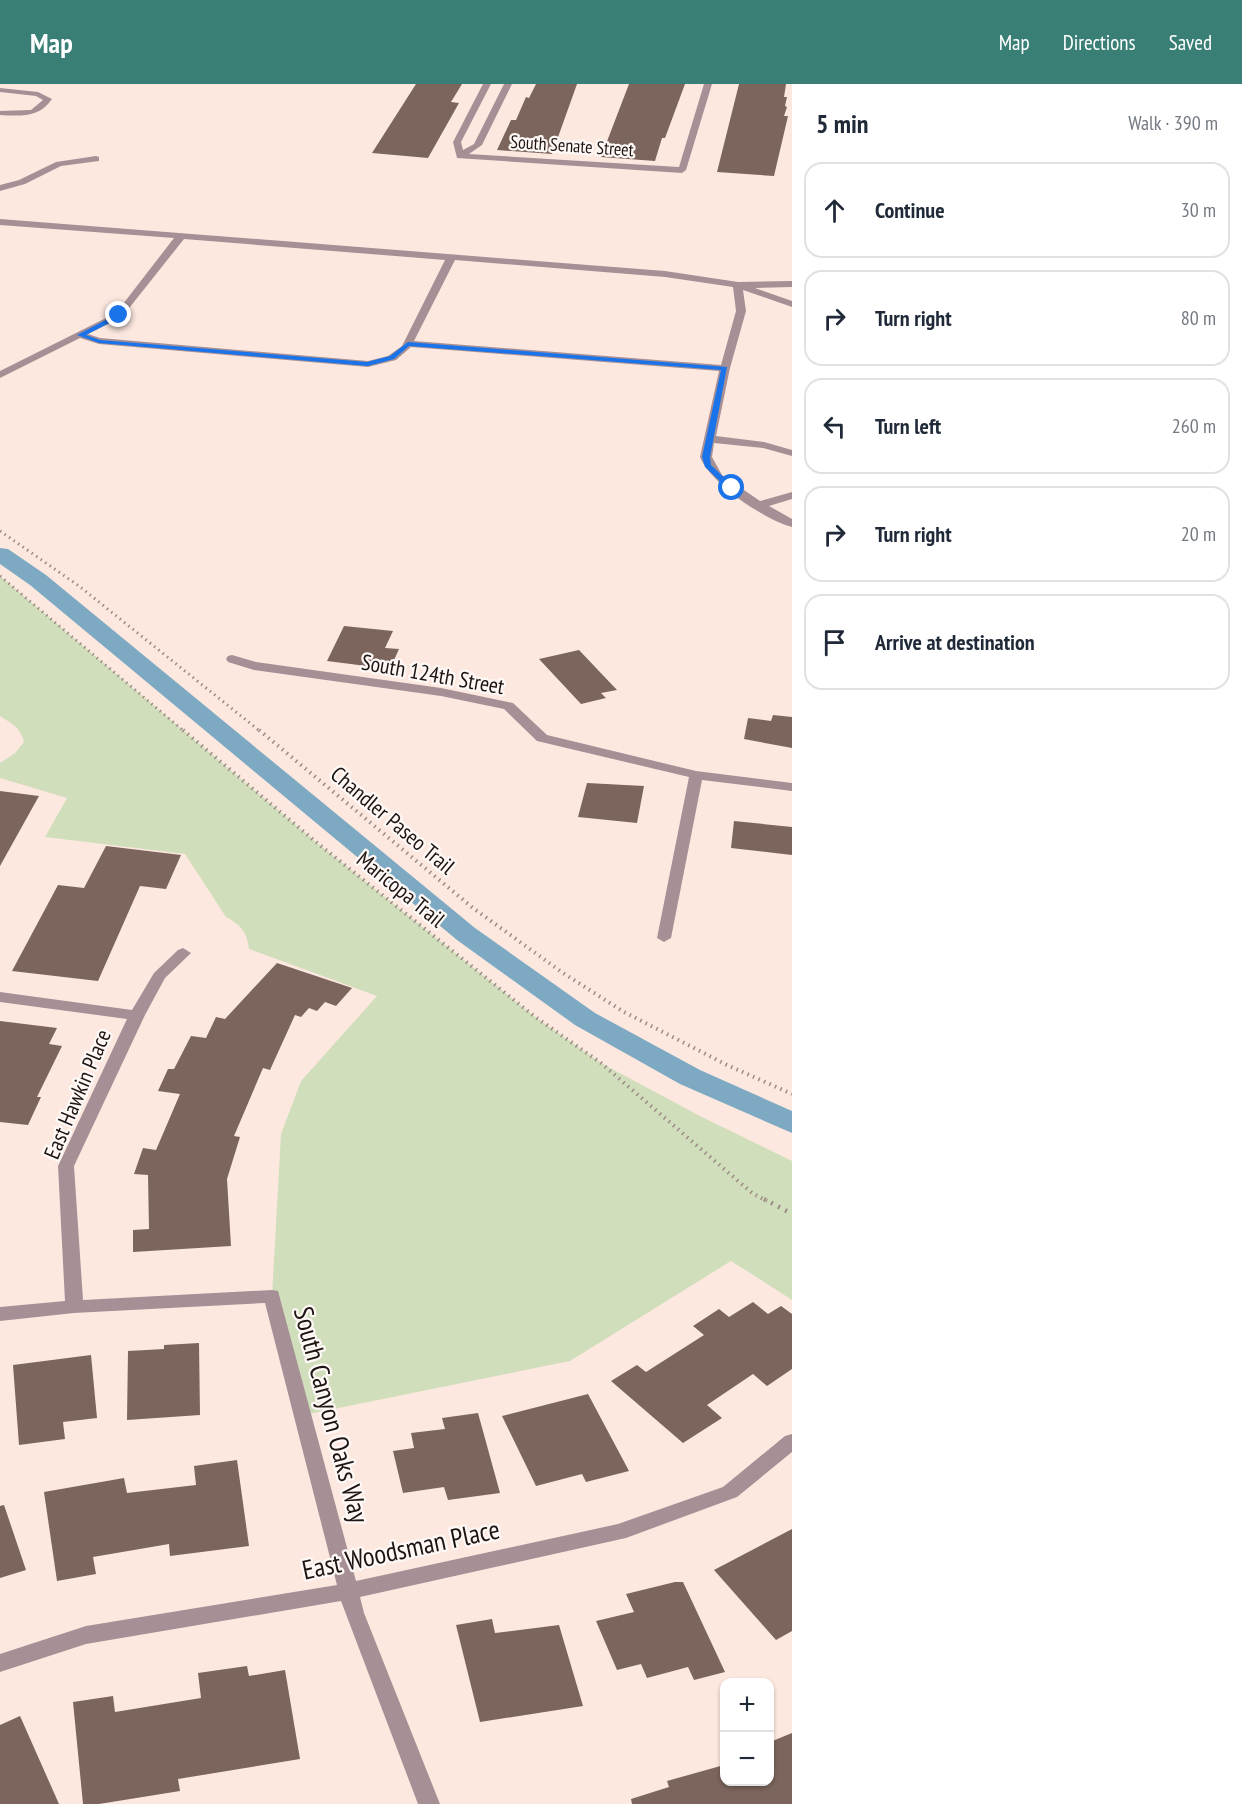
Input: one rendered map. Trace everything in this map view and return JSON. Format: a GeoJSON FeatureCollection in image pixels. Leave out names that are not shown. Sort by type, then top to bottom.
{"type":"FeatureCollection","features":[{"type":"Feature","properties":{"kind":"street","name":"South Senate Street"},"geometry":{"type":"LineString","coordinates":[[460,156],[682,170],[708,84]]}},
{"type":"Feature","properties":{"kind":"street"},"geometry":{"type":"LineString","coordinates":[[486,85],[507,86],[478,145],[460,156],[457,142],[486,85]]}},
{"type":"Feature","properties":{"kind":"street"},"geometry":{"type":"LineString","coordinates":[[0,90],[38,94],[48,99],[44,106],[32,114],[0,113]]}},
{"type":"Feature","properties":{"kind":"street"},"geometry":{"type":"LineString","coordinates":[[464,128],[486,128]]}},
{"type":"Feature","properties":{"kind":"street"},"geometry":{"type":"LineString","coordinates":[[0,188],[22,182],[59,164],[96,159]]}},
{"type":"Feature","properties":{"kind":"street"},"geometry":{"type":"LineString","coordinates":[[0,222],[665,274],[738,285],[792,284]]}},
{"type":"Feature","properties":{"kind":"street"},"geometry":{"type":"LineString","coordinates":[[0,375],[119,315],[182,235]]}},
{"type":"Feature","properties":{"kind":"street"},"geometry":{"type":"LineString","coordinates":[[80,335],[99,341],[368,364],[392,357],[408,344],[452,256]]}},
{"type":"Feature","properties":{"kind":"street"},"geometry":{"type":"LineString","coordinates":[[738,285],[792,304]]}},
{"type":"Feature","properties":{"kind":"street"},"geometry":{"type":"LineString","coordinates":[[738,285],[741,311],[725,368],[706,457],[708,466],[732,488],[792,524]]}},
{"type":"Feature","properties":{"kind":"street"},"geometry":{"type":"LineString","coordinates":[[408,344],[725,368]]}},
{"type":"Feature","properties":{"kind":"street"},"geometry":{"type":"LineString","coordinates":[[710,440],[764,445],[792,453]]}},
{"type":"Feature","properties":{"kind":"street"},"geometry":{"type":"LineString","coordinates":[[761,505],[792,495]]}},
{"type":"Feature","properties":{"kind":"street","name":"South 124th Street"},"geometry":{"type":"LineString","coordinates":[[232,659],[254,666],[441,692],[508,706],[542,738],[696,775],[792,787]]}},
{"type":"Feature","properties":{"kind":"street"},"geometry":{"type":"LineString","coordinates":[[664,938],[696,775]]}},
{"type":"Feature","properties":{"kind":"street","name":"East Hawkin Place"},"geometry":{"type":"LineString","coordinates":[[74,1307],[66,1166],[137,1015],[159,976],[183,953]]}},
{"type":"Feature","properties":{"kind":"street"},"geometry":{"type":"LineString","coordinates":[[0,997],[137,1015]]}},
{"type":"Feature","properties":{"kind":"street","name":"South Canyon Oaks Way"},"geometry":{"type":"LineString","coordinates":[[0,1314],[74,1307],[272,1296],[354,1613],[429,1804]]}},
{"type":"Feature","properties":{"kind":"street","name":"East Woodsman Place"},"geometry":{"type":"LineString","coordinates":[[0,1663],[86,1635],[349,1591],[619,1532],[730,1492],[792,1441]]}},
{"type":"Feature","properties":{"kind":"path","name":"Chandler Paseo Trail"},"geometry":{"type":"LineString","coordinates":[[0,531],[79,586],[247,720],[473,908],[563,973],[624,1012],[727,1065],[792,1094]]}},
{"type":"Feature","properties":{"kind":"path","name":"Maricopa Trail"},"geometry":{"type":"LineString","coordinates":[[0,576],[316,842],[534,1016],[601,1063],[752,1193],[792,1214]]}},
{"type":"Feature","properties":{"kind":"green space"},"geometry":{"type":"Polygon","coordinates":[[[0,576],[316,842],[534,1016],[601,1063],[700,1116],[792,1161],[792,1300],[731,1261],[570,1361],[304,1415],[272,1296],[281,1134],[301,1081],[377,996],[249,949],[247,938],[242,930],[226,917],[185,854],[45,837],[67,798],[0,778],[0,763],[15,753],[24,742],[18,729],[0,716],[0,576]]]}},
{"type":"Feature","properties":{"kind":"building"},"geometry":{"type":"Polygon","coordinates":[[[416,84],[462,84],[451,102],[459,103],[428,158],[372,153],[416,84]]]}},
{"type":"Feature","properties":{"kind":"building"},"geometry":{"type":"Polygon","coordinates":[[[536,84],[577,84],[552,154],[497,150],[511,120],[516,120],[526,97],[529,98],[536,84]]]}},
{"type":"Feature","properties":{"kind":"building"},"geometry":{"type":"Polygon","coordinates":[[[629,84],[685,84],[665,138],[662,138],[655,161],[601,157],[629,84]]]}},
{"type":"Feature","properties":{"kind":"building"},"geometry":{"type":"Polygon","coordinates":[[[739,84],[786,84],[784,97],[787,97],[785,106],[787,107],[784,116],[788,116],[774,176],[717,172],[739,84]]]}},
{"type":"Feature","properties":{"kind":"building"},"geometry":{"type":"Polygon","coordinates":[[[344,626],[393,631],[385,648],[399,649],[390,669],[327,661],[344,626]]]}},
{"type":"Feature","properties":{"kind":"building"},"geometry":{"type":"Polygon","coordinates":[[[579,650],[617,690],[601,693],[606,698],[581,704],[539,659],[579,650]]]}},
{"type":"Feature","properties":{"kind":"building"},"geometry":{"type":"Polygon","coordinates":[[[773,715],[792,717],[792,748],[744,739],[748,718],[771,721],[773,715]]]}},
{"type":"Feature","properties":{"kind":"building"},"geometry":{"type":"Polygon","coordinates":[[[587,783],[644,786],[637,823],[578,817],[587,783]]]}},
{"type":"Feature","properties":{"kind":"building"},"geometry":{"type":"Polygon","coordinates":[[[0,791],[39,796],[0,866],[0,791]]]}},
{"type":"Feature","properties":{"kind":"building"},"geometry":{"type":"Polygon","coordinates":[[[734,821],[792,827],[792,855],[731,848],[734,821]]]}},
{"type":"Feature","properties":{"kind":"building"},"geometry":{"type":"Polygon","coordinates":[[[106,846],[181,855],[166,889],[140,886],[98,981],[12,971],[58,885],[84,888],[106,846]]]}},
{"type":"Feature","properties":{"kind":"building"},"geometry":{"type":"Polygon","coordinates":[[[277,963],[352,988],[336,1006],[325,1002],[317,1011],[309,1008],[301,1017],[295,1015],[270,1070],[263,1068],[234,1136],[240,1137],[227,1179],[231,1246],[133,1252],[133,1230],[149,1229],[148,1175],[134,1174],[143,1148],[156,1150],[180,1094],[158,1091],[168,1069],[174,1069],[191,1036],[206,1038],[216,1017],[225,1019],[277,963]]]}},
{"type":"Feature","properties":{"kind":"building"},"geometry":{"type":"Polygon","coordinates":[[[0,1021],[57,1028],[49,1044],[62,1046],[37,1097],[41,1097],[28,1125],[0,1122],[0,1021]]]}},
{"type":"Feature","properties":{"kind":"building"},"geometry":{"type":"Polygon","coordinates":[[[753,1302],[768,1314],[781,1306],[792,1314],[792,1369],[767,1386],[753,1374],[707,1405],[722,1418],[683,1443],[611,1381],[637,1365],[646,1372],[704,1335],[693,1326],[719,1309],[729,1317],[753,1302]]]}},
{"type":"Feature","properties":{"kind":"building"},"geometry":{"type":"Polygon","coordinates":[[[199,1343],[200,1415],[127,1420],[128,1351],[164,1349],[164,1345],[199,1343]]]}},
{"type":"Feature","properties":{"kind":"building"},"geometry":{"type":"Polygon","coordinates":[[[91,1355],[97,1418],[63,1422],[65,1439],[19,1445],[13,1365],[91,1355]]]}},
{"type":"Feature","properties":{"kind":"building"},"geometry":{"type":"Polygon","coordinates":[[[588,1394],[629,1471],[586,1482],[582,1474],[536,1486],[502,1416],[588,1394]]]}},
{"type":"Feature","properties":{"kind":"building"},"geometry":{"type":"Polygon","coordinates":[[[478,1413],[500,1493],[448,1500],[444,1487],[403,1493],[393,1451],[414,1448],[411,1433],[445,1429],[442,1418],[478,1413]]]}},
{"type":"Feature","properties":{"kind":"building"},"geometry":{"type":"Polygon","coordinates":[[[237,1460],[249,1546],[170,1556],[169,1544],[93,1557],[96,1574],[57,1581],[44,1492],[124,1478],[127,1493],[196,1485],[194,1466],[237,1460]]]}},
{"type":"Feature","properties":{"kind":"building"},"geometry":{"type":"Polygon","coordinates":[[[4,1505],[26,1570],[0,1578],[0,1506],[4,1505]]]}},
{"type":"Feature","properties":{"kind":"building"},"geometry":{"type":"Polygon","coordinates":[[[792,1529],[792,1631],[776,1640],[714,1570],[792,1529]]]}},
{"type":"Feature","properties":{"kind":"building"},"geometry":{"type":"Polygon","coordinates":[[[683,1582],[725,1672],[694,1680],[688,1667],[647,1678],[641,1664],[617,1670],[596,1621],[634,1612],[626,1594],[683,1582]]]}},
{"type":"Feature","properties":{"kind":"building"},"geometry":{"type":"Polygon","coordinates":[[[492,1619],[495,1633],[559,1625],[583,1706],[480,1722],[456,1625],[492,1619]]]}},
{"type":"Feature","properties":{"kind":"building"},"geometry":{"type":"Polygon","coordinates":[[[247,1666],[249,1676],[285,1670],[300,1759],[178,1779],[180,1791],[99,1804],[83,1804],[73,1702],[113,1696],[115,1712],[201,1698],[198,1673],[247,1666]]]}},
{"type":"Feature","properties":{"kind":"building"},"geometry":{"type":"Polygon","coordinates":[[[20,1716],[59,1804],[0,1804],[0,1725],[20,1716]]]}},
{"type":"Feature","properties":{"kind":"building"},"geometry":{"type":"Polygon","coordinates":[[[792,1733],[792,1804],[632,1804],[631,1799],[669,1787],[667,1781],[720,1766],[720,1786],[774,1786],[774,1740],[792,1733]]]}},
{"type":"Feature","properties":{"kind":"waterway"},"geometry":{"type":"LineString","coordinates":[[0,554],[38,580],[466,934],[585,1019],[690,1077],[792,1123]]}},
{"type":"Feature","properties":{"kind":"route"},"geometry":{"type":"LineString","coordinates":[[119,315],[80,335],[99,341],[368,364],[392,357],[406,348],[408,344],[725,368],[706,457],[708,466],[732,488]]}}]}
